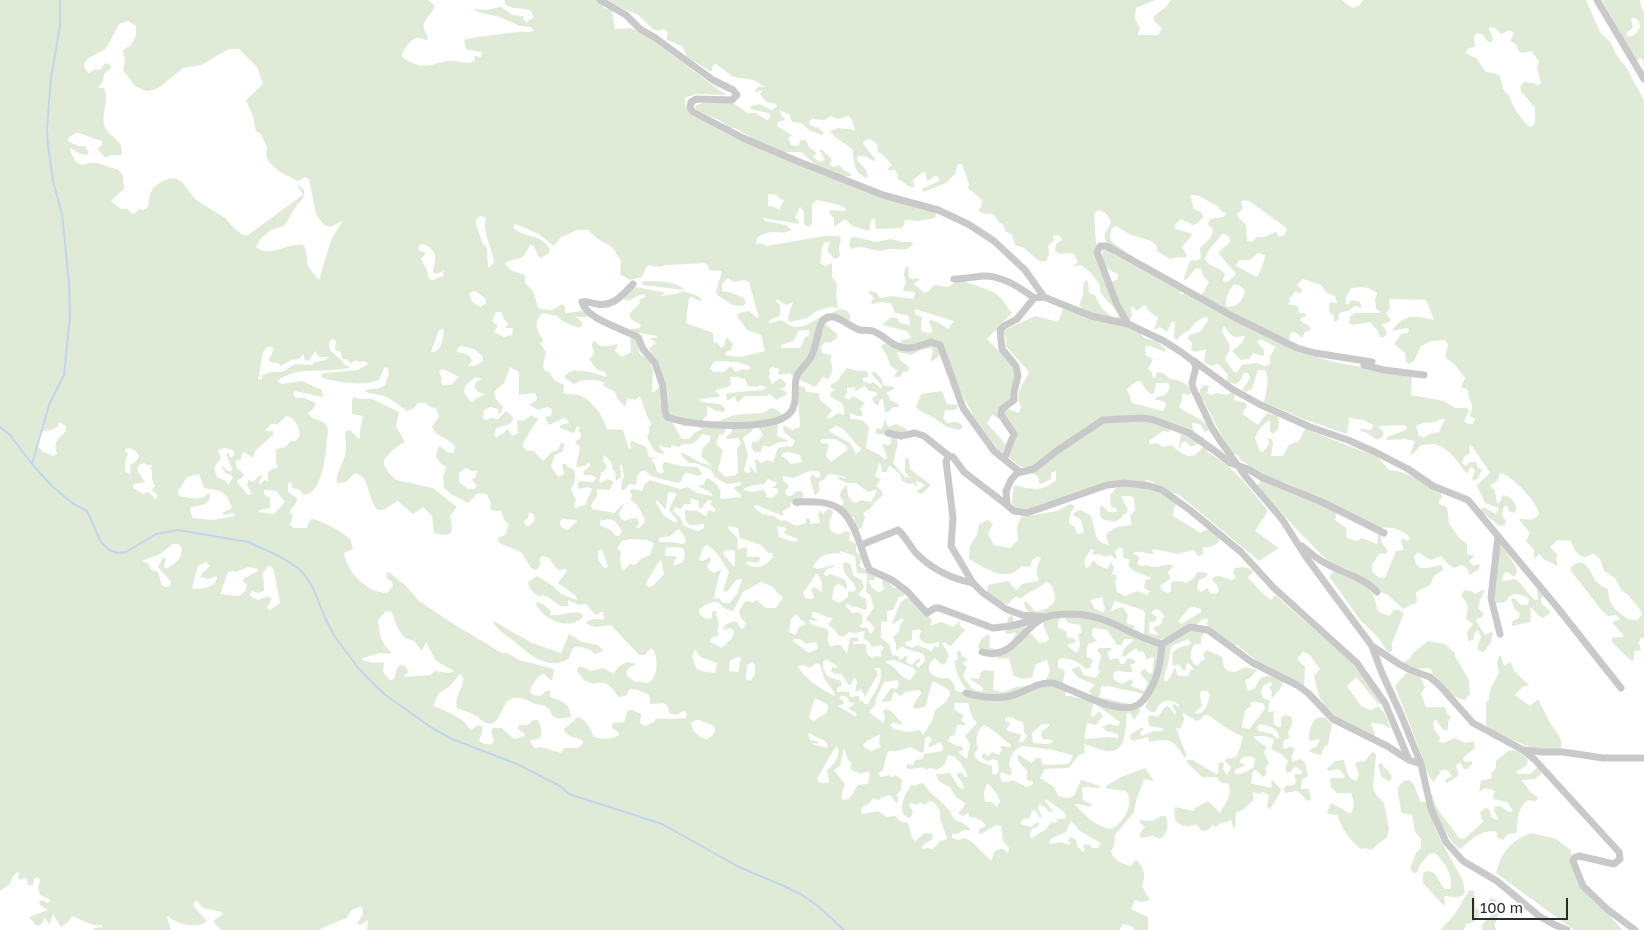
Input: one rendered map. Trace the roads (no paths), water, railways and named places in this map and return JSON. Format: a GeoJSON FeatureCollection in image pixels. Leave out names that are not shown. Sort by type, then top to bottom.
{"type":"FeatureCollection","features":[{"type":"Feature","properties":{"kind":"street"},"geometry":{"type":"LineString","coordinates":[[600,0],[626,16],[640,29],[713,80],[733,90],[737,95],[732,100],[696,99],[690,105],[693,112],[743,138],[797,161],[883,195],[938,210],[980,231],[994,241],[1025,270],[1044,297]]}},
{"type":"Feature","properties":{"kind":"street"},"geometry":{"type":"LineString","coordinates":[[1598,0],[1644,78]]}},
{"type":"Feature","properties":{"kind":"street"},"geometry":{"type":"LineString","coordinates":[[1128,324],[1117,305],[1097,252],[1100,246],[1106,246],[1116,251],[1290,345],[1315,353],[1372,362]]}},
{"type":"Feature","properties":{"kind":"street"},"geometry":{"type":"LineString","coordinates":[[954,279],[991,276],[1024,290],[1034,298]]}},
{"type":"Feature","properties":{"kind":"street"},"geometry":{"type":"LineString","coordinates":[[633,284],[610,304],[604,305],[585,301],[582,302],[583,308],[599,320],[638,337],[644,350],[655,364],[663,386],[667,418],[716,426],[759,424],[777,421],[784,417],[791,412],[796,398],[796,378],[811,357],[822,320],[825,317],[832,316],[860,330],[875,332],[889,343],[899,347],[909,348],[931,342],[940,345],[963,408],[985,440],[1020,472]]}},
{"type":"Feature","properties":{"kind":"street"},"geometry":{"type":"LineString","coordinates":[[1004,459],[1014,436],[1001,415],[1002,409],[1014,400],[1018,376],[1016,366],[1002,349],[1000,330],[1017,318],[1034,298],[1044,297],[1091,316],[1128,324],[1164,341],[1232,389],[1259,404],[1310,427],[1376,452],[1408,469],[1433,486],[1468,500],[1557,606],[1621,688]]}},
{"type":"Feature","properties":{"kind":"street"},"geometry":{"type":"LineString","coordinates":[[1344,359],[1384,370],[1424,375]]}},
{"type":"Feature","properties":{"kind":"street"},"geometry":{"type":"LineString","coordinates":[[1193,361],[1196,367],[1192,383],[1197,398],[1212,428],[1246,477],[1282,519],[1306,557],[1372,646],[1421,764],[1431,810],[1446,842],[1463,861],[1496,881],[1539,916],[1567,930]]}},
{"type":"Feature","properties":{"kind":"street"},"geometry":{"type":"LineString","coordinates":[[1007,505],[1006,491],[1011,480],[1020,472],[1034,469],[1058,450],[1103,420],[1132,418],[1154,420],[1188,433],[1230,463],[1248,469],[1261,478],[1322,502],[1384,533]]}},
{"type":"Feature","properties":{"kind":"street"},"geometry":{"type":"LineString","coordinates":[[888,433],[901,436],[915,433],[924,436],[949,456],[953,457],[964,472],[1014,511],[1027,513],[1107,485],[1125,483],[1150,486],[1162,490],[1242,552],[1274,588],[1357,663],[1384,703],[1409,760]]}},
{"type":"Feature","properties":{"kind":"street"},"geometry":{"type":"LineString","coordinates":[[949,456],[946,461],[953,518],[951,546],[973,583],[983,593],[1006,609],[1022,615],[1045,617]]}},
{"type":"Feature","properties":{"kind":"street"},"geometry":{"type":"LineString","coordinates":[[796,502],[825,502],[839,507],[849,518],[870,570],[892,580],[907,591],[927,613],[935,608],[939,608],[993,628],[1010,626],[1060,614],[1078,614],[1102,618],[1162,644],[1190,626],[1208,630],[1253,664],[1297,685],[1308,693],[1333,718],[1387,746],[1409,760],[1421,764]]}},
{"type":"Feature","properties":{"kind":"street"},"geometry":{"type":"LineString","coordinates":[[861,545],[898,530],[917,554],[940,571],[960,580],[973,583]]}},
{"type":"Feature","properties":{"kind":"street"},"geometry":{"type":"LineString","coordinates":[[1498,536],[1491,598],[1500,634]]}},
{"type":"Feature","properties":{"kind":"street"},"geometry":{"type":"LineString","coordinates":[[1298,543],[1323,562],[1362,580],[1377,592]]}},
{"type":"Feature","properties":{"kind":"street"},"geometry":{"type":"LineString","coordinates":[[982,652],[988,654],[1013,646],[1045,617]]}},
{"type":"Feature","properties":{"kind":"street"},"geometry":{"type":"LineString","coordinates":[[966,693],[978,696],[1006,697],[1020,693],[1030,687],[1053,683],[1096,701],[1122,708],[1131,708],[1140,704],[1152,686],[1159,669],[1162,644]]}},
{"type":"Feature","properties":{"kind":"street"},"geometry":{"type":"LineString","coordinates":[[1372,646],[1410,670],[1430,677],[1473,723],[1523,750],[1550,775],[1619,852],[1620,859],[1614,864],[1579,856],[1574,858],[1573,861],[1583,886],[1607,909],[1635,930]]}},
{"type":"Feature","properties":{"kind":"street"},"geometry":{"type":"LineString","coordinates":[[1523,750],[1563,752],[1603,758],[1644,758]]}},
{"type":"Feature","properties":{"kind":"waterway"},"geometry":{"type":"LineString","coordinates":[[32,464],[49,405],[64,375],[70,316],[69,283],[62,214],[53,181],[47,128],[51,78],[60,26],[60,0]]}},
{"type":"Feature","properties":{"kind":"waterway"},"geometry":{"type":"LineString","coordinates":[[0,427],[10,435],[51,485],[72,503],[87,511],[101,542],[109,550],[118,553],[126,552],[156,534],[178,530],[248,542],[279,556],[298,568],[305,575],[313,588],[335,637],[360,670],[384,694],[432,728],[452,739],[517,764],[560,786],[569,794],[662,824],[739,867],[802,895],[818,906],[844,930]]}}]}
